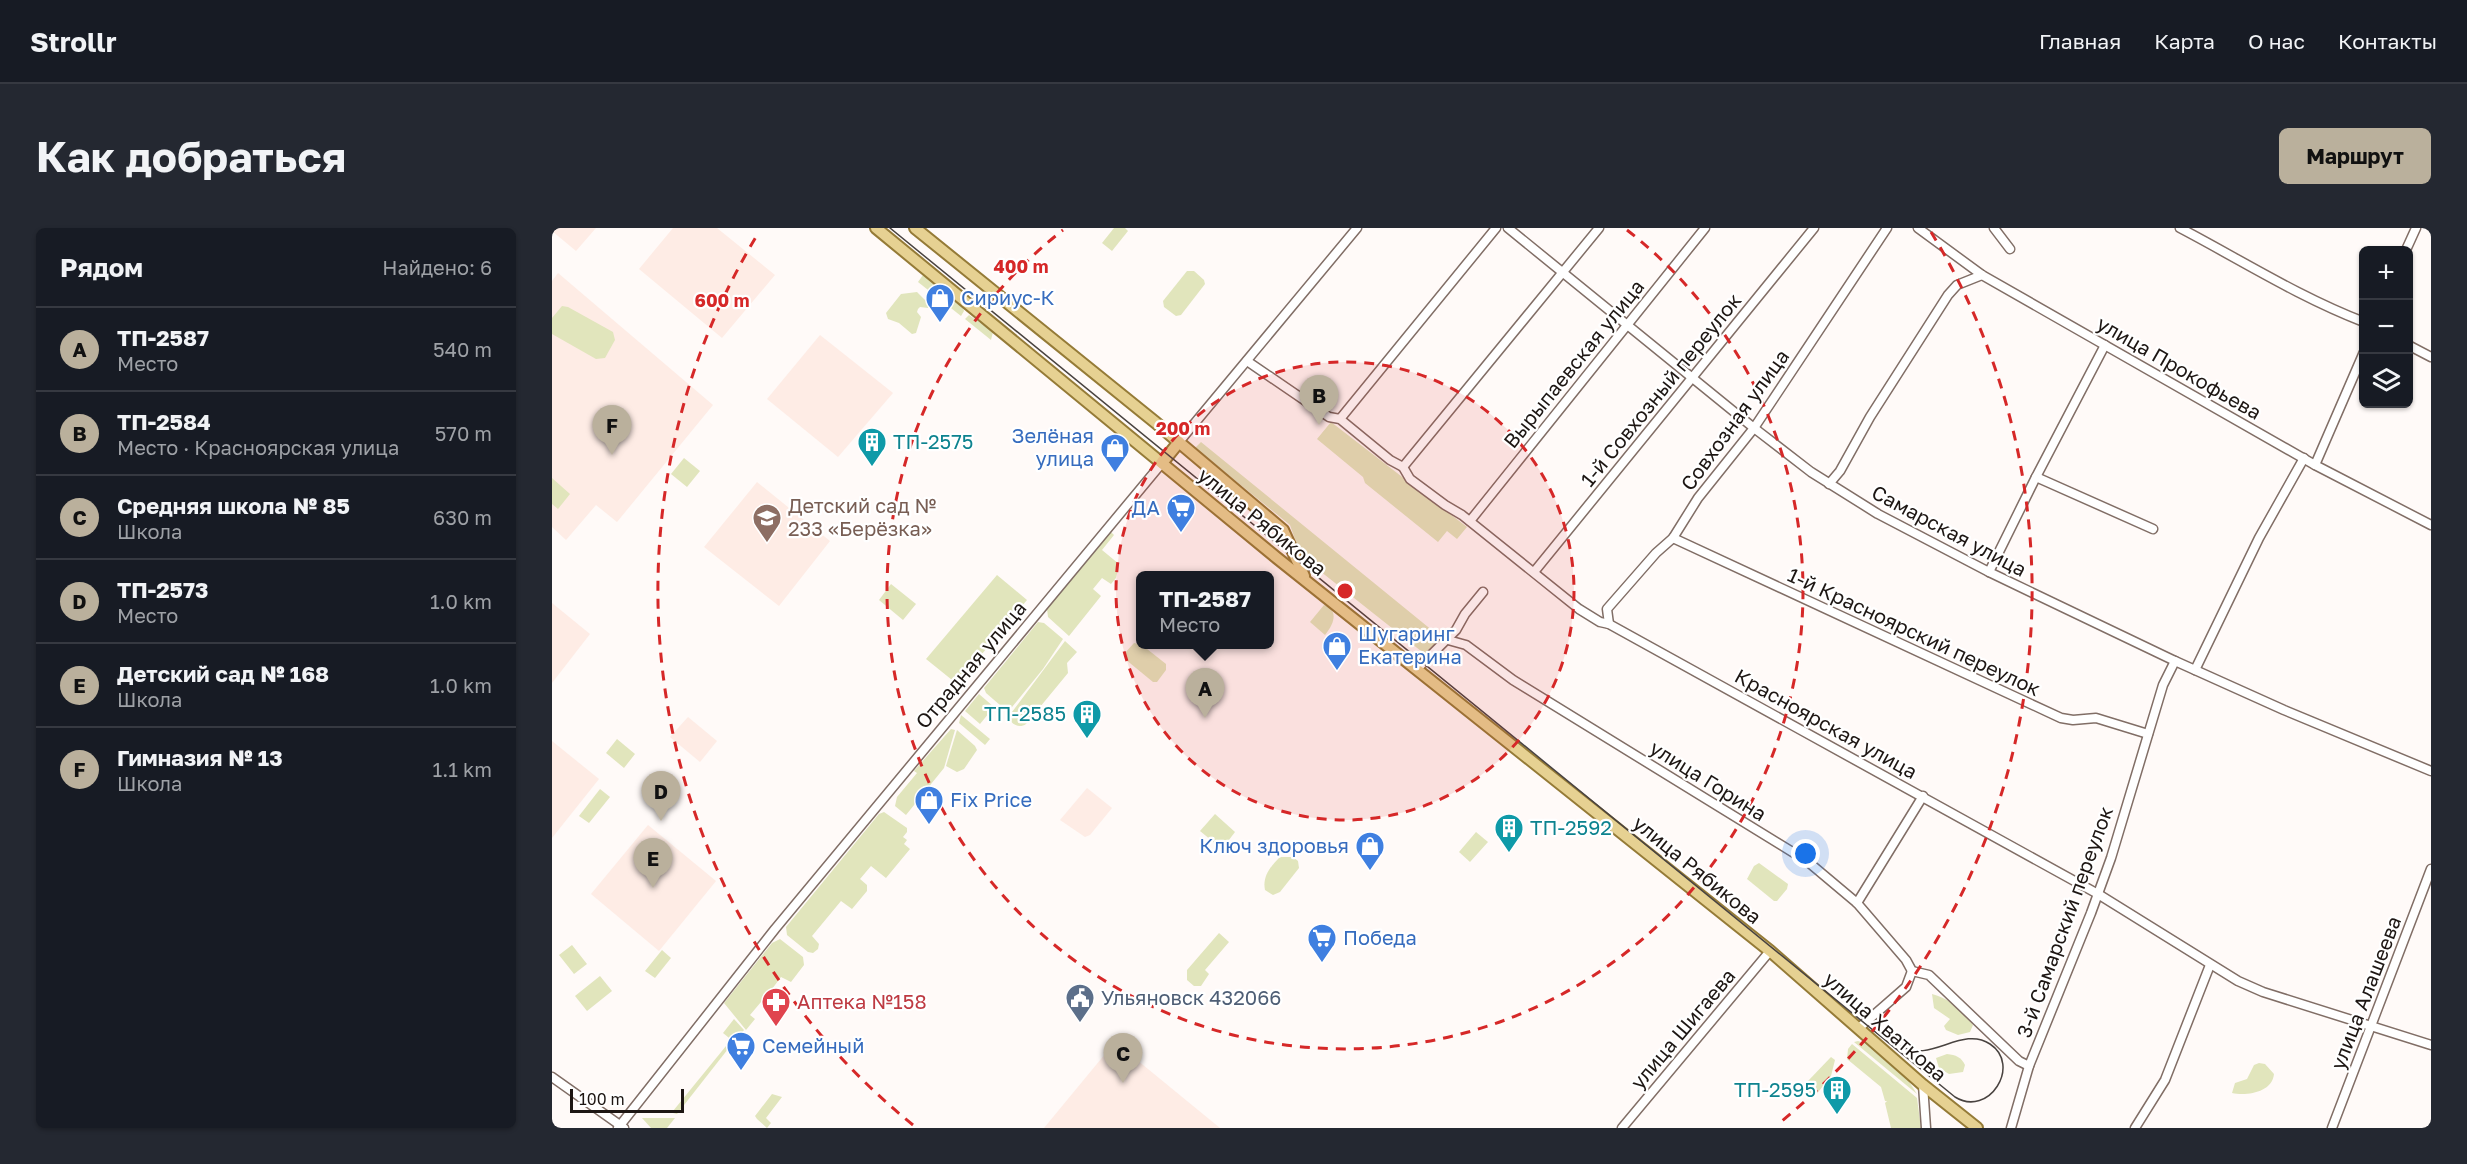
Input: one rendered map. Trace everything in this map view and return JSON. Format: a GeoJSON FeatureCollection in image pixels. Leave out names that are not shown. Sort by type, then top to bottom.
{"type":"FeatureCollection","features":[{"type":"Feature","properties":{"kind":"main road","name":"улица Рябикова"},"geometry":{"type":"LineString","coordinates":[[876,228],[1307,581],[1770,951]]}},
{"type":"Feature","properties":{"kind":"main road","name":"улица Рябикова"},"geometry":{"type":"LineString","coordinates":[[915,228],[1179,442],[1283,530],[1307,581]]}},
{"type":"Feature","properties":{"kind":"main road","name":"Отрадная улица"},"geometry":{"type":"LineString","coordinates":[[1162,463],[1179,442]]}},
{"type":"Feature","properties":{"kind":"main road","name":"улица Хваткова"},"geometry":{"type":"LineString","coordinates":[[1770,951],[1923,1085],[1977,1128]]}},
{"type":"Feature","properties":{"kind":"street","name":"Отрадная улица"},"geometry":{"type":"LineString","coordinates":[[1179,442],[1357,228]]}},
{"type":"Feature","properties":{"kind":"street"},"geometry":{"type":"LineString","coordinates":[[1340,419],[1496,228]]}},
{"type":"Feature","properties":{"kind":"street","name":"Самарская улица"},"geometry":{"type":"LineString","coordinates":[[1508,228],[1754,428],[1829,484],[1886,519],[1989,572],[2194,670],[2431,771]]}},
{"type":"Feature","properties":{"kind":"street"},"geometry":{"type":"LineString","coordinates":[[1402,467],[1599,228]]}},
{"type":"Feature","properties":{"kind":"street","name":"Вырыпаевская улица"},"geometry":{"type":"LineString","coordinates":[[1470,521],[1706,228]]}},
{"type":"Feature","properties":{"kind":"street","name":"1-й Совхозный переулок"},"geometry":{"type":"LineString","coordinates":[[1534,572],[1814,228]]}},
{"type":"Feature","properties":{"kind":"street","name":"Совхозная улица"},"geometry":{"type":"LineString","coordinates":[[1607,609],[1656,553],[1673,538],[1698,498],[1754,428],[1887,228]]}},
{"type":"Feature","properties":{"kind":"street","name":"улица Прокофьева"},"geometry":{"type":"LineString","coordinates":[[1918,228],[1982,274],[2315,465],[2431,525]]}},
{"type":"Feature","properties":{"kind":"street"},"geometry":{"type":"LineString","coordinates":[[1994,228],[2010,249]]}},
{"type":"Feature","properties":{"kind":"street"},"geometry":{"type":"LineString","coordinates":[[2180,228],[2279,284],[2359,320]]}},
{"type":"Feature","properties":{"kind":"street"},"geometry":{"type":"LineString","coordinates":[[2408,246],[2416,228]]}},
{"type":"Feature","properties":{"kind":"street"},"geometry":{"type":"LineString","coordinates":[[1829,484],[1840,471],[1870,417],[1948,295],[1957,285],[1982,274]]}},
{"type":"Feature","properties":{"kind":"street"},"geometry":{"type":"LineString","coordinates":[[1989,572],[2105,345]]}},
{"type":"Feature","properties":{"kind":"street"},"geometry":{"type":"LineString","coordinates":[[2413,347],[2431,357]]}},
{"type":"Feature","properties":{"kind":"street"},"geometry":{"type":"LineString","coordinates":[[2315,465],[2363,354]]}},
{"type":"Feature","properties":{"kind":"street","name":"Красноярская улица"},"geometry":{"type":"LineString","coordinates":[[1247,361],[1329,417],[1340,419],[1390,460],[1402,467],[1413,482],[1470,521],[1587,614],[1923,796],[2098,894],[2210,965],[2257,989],[2431,1045]]}},
{"type":"Feature","properties":{"kind":"street"},"geometry":{"type":"LineString","coordinates":[[2194,670],[2259,538],[2304,458]]}},
{"type":"Feature","properties":{"kind":"street","name":"Отрадная улица"},"geometry":{"type":"LineString","coordinates":[[621,1127],[775,929],[1162,463]]}},
{"type":"Feature","properties":{"kind":"street"},"geometry":{"type":"LineString","coordinates":[[2036,477],[2153,530]]}},
{"type":"Feature","properties":{"kind":"street","name":"1-й Красноярский переулок"},"geometry":{"type":"LineString","coordinates":[[1673,538],[2061,718],[2073,720],[2096,718],[2148,734]]}},
{"type":"Feature","properties":{"kind":"street"},"geometry":{"type":"LineString","coordinates":[[1417,669],[1448,640],[1482,592]]}},
{"type":"Feature","properties":{"kind":"street"},"geometry":{"type":"LineString","coordinates":[[1587,614],[1607,609],[1609,624]]}},
{"type":"Feature","properties":{"kind":"street","name":"улица Горина"},"geometry":{"type":"LineString","coordinates":[[1448,640],[1466,645],[1513,680],[1807,861],[1857,903],[1912,970]]}},
{"type":"Feature","properties":{"kind":"street","name":"3-й Самарский переулок"},"geometry":{"type":"LineString","coordinates":[[2011,1128],[2029,1066],[2098,894],[2163,685],[2175,661]]}},
{"type":"Feature","properties":{"kind":"street"},"geometry":{"type":"LineString","coordinates":[[1857,903],[1923,796]]}},
{"type":"Feature","properties":{"kind":"street","name":"улица Алашеева"},"geometry":{"type":"LineString","coordinates":[[2332,1128],[2431,869]]}},
{"type":"Feature","properties":{"kind":"street","name":"улица Шигаева"},"geometry":{"type":"LineString","coordinates":[[1622,1128],[1770,951]]}},
{"type":"Feature","properties":{"kind":"street"},"geometry":{"type":"LineString","coordinates":[[2135,1128],[2165,1080],[2210,965]]}},
{"type":"Feature","properties":{"kind":"street"},"geometry":{"type":"LineString","coordinates":[[1859,1028],[1906,987],[1912,970],[1929,975],[2019,1061],[2029,1066]]}},
{"type":"Feature","properties":{"kind":"street"},"geometry":{"type":"LineString","coordinates":[[552,1077],[621,1127]]}},
{"type":"Feature","properties":{"kind":"street"},"geometry":{"type":"LineString","coordinates":[[1923,1085],[1926,1128]]}},
{"type":"Feature","properties":{"kind":"shaded area"},"geometry":{"type":"Polygon","coordinates":[[[552,228],[596,228],[576,251],[552,231],[552,228]]]}},
{"type":"Feature","properties":{"kind":"shaded area"},"geometry":{"type":"Polygon","coordinates":[[[673,228],[717,228],[775,275],[722,338],[639,269],[673,228]]]}},
{"type":"Feature","properties":{"kind":"shaded area"},"geometry":{"type":"Polygon","coordinates":[[[558,273],[713,405],[617,522],[596,505],[566,540],[552,527],[552,281],[558,273]]]}},
{"type":"Feature","properties":{"kind":"shaded area"},"geometry":{"type":"Polygon","coordinates":[[[820,335],[893,393],[838,457],[767,399],[820,335]]]}},
{"type":"Feature","properties":{"kind":"shaded area","name":"Детский сад № 233 «Берёзка»"},"geometry":{"type":"Polygon","coordinates":[[[757,482],[830,541],[779,606],[704,547],[757,482]]]}},
{"type":"Feature","properties":{"kind":"shaded area"},"geometry":{"type":"Polygon","coordinates":[[[552,603],[590,634],[552,683],[552,603]]]}},
{"type":"Feature","properties":{"kind":"shaded area"},"geometry":{"type":"Polygon","coordinates":[[[688,717],[717,741],[700,762],[670,737],[688,717]]]}},
{"type":"Feature","properties":{"kind":"shaded area"},"geometry":{"type":"Polygon","coordinates":[[[552,741],[599,779],[552,838],[552,741]]]}},
{"type":"Feature","properties":{"kind":"shaded area"},"geometry":{"type":"Polygon","coordinates":[[[1087,788],[1112,808],[1090,835],[1085,837],[1060,820],[1087,788]]]}},
{"type":"Feature","properties":{"kind":"shaded area"},"geometry":{"type":"Polygon","coordinates":[[[648,825],[716,881],[659,951],[591,894],[648,825]]]}},
{"type":"Feature","properties":{"kind":"shaded area"},"geometry":{"type":"Polygon","coordinates":[[[1115,1042],[1209,1119],[1220,1128],[1044,1128],[1115,1042]]]}},
{"type":"Feature","properties":{"kind":"green space"},"geometry":{"type":"Polygon","coordinates":[[[1114,228],[1125,228],[1128,231],[1112,251],[1102,243],[1114,228]]]}},
{"type":"Feature","properties":{"kind":"green space"},"geometry":{"type":"Polygon","coordinates":[[[1187,271],[1194,271],[1204,280],[1205,284],[1181,315],[1176,316],[1164,307],[1163,301],[1187,271]]]}},
{"type":"Feature","properties":{"kind":"green space"},"geometry":{"type":"Polygon","coordinates":[[[923,275],[963,308],[961,316],[918,282],[923,275]]]}},
{"type":"Feature","properties":{"kind":"green space"},"geometry":{"type":"Polygon","coordinates":[[[917,292],[930,305],[928,308],[918,309],[917,312],[921,317],[916,333],[912,334],[899,323],[888,319],[886,313],[901,294],[917,292]]]}},
{"type":"Feature","properties":{"kind":"green space"},"geometry":{"type":"Polygon","coordinates":[[[562,306],[568,307],[613,332],[615,340],[605,358],[596,359],[552,334],[552,318],[562,306]]]}},
{"type":"Feature","properties":{"kind":"green space"},"geometry":{"type":"Polygon","coordinates":[[[969,315],[993,332],[991,340],[965,319],[969,315]]]}},
{"type":"Feature","properties":{"kind":"green space"},"geometry":{"type":"Polygon","coordinates":[[[1331,422],[1467,527],[1457,539],[1447,531],[1438,542],[1365,483],[1363,477],[1317,439],[1331,422]]]}},
{"type":"Feature","properties":{"kind":"green space"},"geometry":{"type":"Polygon","coordinates":[[[1201,442],[1444,640],[1426,655],[1301,556],[1290,525],[1195,448],[1201,442]]]}},
{"type":"Feature","properties":{"kind":"green space"},"geometry":{"type":"Polygon","coordinates":[[[684,458],[700,471],[687,487],[671,474],[684,458]]]}},
{"type":"Feature","properties":{"kind":"green space"},"geometry":{"type":"Polygon","coordinates":[[[552,478],[570,494],[558,509],[552,504],[552,478]]]}},
{"type":"Feature","properties":{"kind":"green space"},"geometry":{"type":"Polygon","coordinates":[[[1111,532],[1114,535],[1102,550],[1119,564],[1116,578],[1111,584],[1102,578],[1093,589],[1101,596],[1069,636],[1048,617],[1047,609],[1111,532]]]}},
{"type":"Feature","properties":{"kind":"green space"},"geometry":{"type":"Polygon","coordinates":[[[997,575],[1027,600],[957,684],[926,659],[997,575]]]}},
{"type":"Feature","properties":{"kind":"green space"},"geometry":{"type":"Polygon","coordinates":[[[891,584],[916,604],[903,620],[879,600],[891,584]]]}},
{"type":"Feature","properties":{"kind":"green space"},"geometry":{"type":"Polygon","coordinates":[[[1324,605],[1332,611],[1334,619],[1325,635],[1310,622],[1324,605]]]}},
{"type":"Feature","properties":{"kind":"green space"},"geometry":{"type":"Polygon","coordinates":[[[1038,622],[1044,623],[1063,639],[1043,669],[1008,712],[986,693],[984,688],[1038,622]]]}},
{"type":"Feature","properties":{"kind":"green space"},"geometry":{"type":"Polygon","coordinates":[[[1065,641],[1077,652],[1067,663],[1068,673],[1026,724],[1015,725],[1009,716],[1065,641]]]}},
{"type":"Feature","properties":{"kind":"green space"},"geometry":{"type":"Polygon","coordinates":[[[1136,644],[1136,649],[1147,649],[1166,664],[1166,670],[1157,682],[1153,682],[1125,659],[1125,653],[1136,644]]]}},
{"type":"Feature","properties":{"kind":"green space"},"geometry":{"type":"Polygon","coordinates":[[[979,694],[994,707],[980,724],[965,711],[979,694]]]}},
{"type":"Feature","properties":{"kind":"green space"},"geometry":{"type":"Polygon","coordinates":[[[961,715],[990,739],[985,745],[959,723],[961,715]]]}},
{"type":"Feature","properties":{"kind":"green space"},"geometry":{"type":"Polygon","coordinates":[[[951,729],[955,730],[944,768],[906,815],[895,806],[897,797],[917,773],[914,771],[951,729]]]}},
{"type":"Feature","properties":{"kind":"green space"},"geometry":{"type":"Polygon","coordinates":[[[957,730],[977,750],[964,769],[957,772],[946,766],[957,730]]]}},
{"type":"Feature","properties":{"kind":"green space"},"geometry":{"type":"Polygon","coordinates":[[[617,739],[635,754],[624,768],[606,753],[617,739]]]}},
{"type":"Feature","properties":{"kind":"green space"},"geometry":{"type":"Polygon","coordinates":[[[600,789],[610,797],[589,823],[579,816],[600,789]]]}},
{"type":"Feature","properties":{"kind":"green space"},"geometry":{"type":"Polygon","coordinates":[[[884,812],[907,828],[903,837],[907,840],[904,844],[910,849],[886,878],[871,866],[860,879],[867,885],[867,891],[852,909],[841,901],[812,936],[819,944],[818,949],[813,953],[808,952],[787,935],[786,927],[879,814],[884,812]]]}},
{"type":"Feature","properties":{"kind":"green space"},"geometry":{"type":"Polygon","coordinates":[[[1215,814],[1235,832],[1222,849],[1200,831],[1215,814]]]}},
{"type":"Feature","properties":{"kind":"green space"},"geometry":{"type":"Polygon","coordinates":[[[1476,832],[1488,842],[1470,862],[1459,852],[1476,832]]]}},
{"type":"Feature","properties":{"kind":"green space"},"geometry":{"type":"Polygon","coordinates":[[[1280,857],[1293,857],[1298,861],[1299,868],[1280,892],[1273,895],[1265,890],[1264,885],[1266,876],[1280,857]]]}},
{"type":"Feature","properties":{"kind":"green space"},"geometry":{"type":"Polygon","coordinates":[[[1759,863],[1788,884],[1787,889],[1777,901],[1747,879],[1754,866],[1759,863]]]}},
{"type":"Feature","properties":{"kind":"green space"},"geometry":{"type":"Polygon","coordinates":[[[1219,933],[1229,942],[1205,970],[1209,974],[1201,986],[1194,986],[1187,980],[1187,970],[1219,933]]]}},
{"type":"Feature","properties":{"kind":"green space"},"geometry":{"type":"Polygon","coordinates":[[[780,939],[803,957],[804,965],[791,982],[781,977],[772,989],[778,994],[776,999],[770,1004],[761,1002],[750,1015],[755,1019],[746,1030],[724,1003],[772,943],[780,939]]]}},
{"type":"Feature","properties":{"kind":"green space"},"geometry":{"type":"Polygon","coordinates":[[[572,945],[587,964],[574,974],[559,955],[572,945]]]}},
{"type":"Feature","properties":{"kind":"green space"},"geometry":{"type":"Polygon","coordinates":[[[662,950],[671,958],[655,978],[645,971],[662,950]]]}},
{"type":"Feature","properties":{"kind":"green space"},"geometry":{"type":"Polygon","coordinates":[[[600,976],[612,991],[587,1011],[575,996],[600,976]]]}},
{"type":"Feature","properties":{"kind":"green space"},"geometry":{"type":"Polygon","coordinates":[[[1932,994],[1944,998],[1966,1014],[1973,1025],[1970,1032],[1958,1035],[1946,1030],[1944,1026],[1950,1019],[1934,1008],[1932,994]]]}},
{"type":"Feature","properties":{"kind":"green space"},"geometry":{"type":"Polygon","coordinates":[[[734,1019],[744,1030],[734,1042],[723,1033],[734,1019]]]}},
{"type":"Feature","properties":{"kind":"green space"},"geometry":{"type":"Polygon","coordinates":[[[1854,1042],[1864,1043],[1908,1080],[1917,1094],[1854,1042]]]}},
{"type":"Feature","properties":{"kind":"green space"},"geometry":{"type":"Polygon","coordinates":[[[1852,1044],[1917,1098],[1921,1128],[1891,1128],[1885,1103],[1887,1101],[1885,1101],[1881,1087],[1847,1059],[1848,1049],[1852,1044]]]}},
{"type":"Feature","properties":{"kind":"green space"},"geometry":{"type":"Polygon","coordinates":[[[726,1046],[728,1049],[677,1114],[673,1113],[673,1111],[726,1046]]]}},
{"type":"Feature","properties":{"kind":"green space"},"geometry":{"type":"Polygon","coordinates":[[[1947,1054],[1962,1060],[1965,1065],[1963,1072],[1949,1074],[1939,1068],[1936,1058],[1947,1054]]]}},
{"type":"Feature","properties":{"kind":"green space"},"geometry":{"type":"Polygon","coordinates":[[[1831,1057],[1835,1060],[1831,1076],[1811,1098],[1806,1092],[1808,1081],[1831,1057]]]}},
{"type":"Feature","properties":{"kind":"green space"},"geometry":{"type":"Polygon","coordinates":[[[2265,1064],[2274,1074],[2269,1085],[2258,1092],[2232,1093],[2235,1083],[2247,1079],[2254,1065],[2265,1064]]]}},
{"type":"Feature","properties":{"kind":"green space"},"geometry":{"type":"Polygon","coordinates":[[[772,1094],[782,1097],[766,1118],[771,1123],[767,1128],[755,1116],[772,1094]]]}},
{"type":"Feature","properties":{"kind":"green space"},"geometry":{"type":"Polygon","coordinates":[[[642,1118],[675,1118],[667,1128],[651,1128],[642,1118]]]}},
{"type":"Feature","properties":{"kind":"tram line"},"geometry":{"type":"LineString","coordinates":[[890,228],[1955,1097],[1968,1102],[1979,1101],[1989,1095],[2002,1076],[2003,1064],[1999,1053],[1990,1044],[1979,1039],[1957,1041],[1923,1051],[1901,1046]]}},
{"type":"Feature","properties":{"kind":"place","name":"Сириус-К"},"geometry":{"type":"Point","coordinates":[940,324]}},
{"type":"Feature","properties":{"kind":"place","name":"ТП-2584"},"geometry":{"type":"Point","coordinates":[1319,425]}},
{"type":"Feature","properties":{"kind":"place","name":"Гимназия № 13"},"geometry":{"type":"Point","coordinates":[612,455]}},
{"type":"Feature","properties":{"kind":"place","name":"ТП-2575"},"geometry":{"type":"Point","coordinates":[872,468]}},
{"type":"Feature","properties":{"kind":"place","name":"Зелёная улица"},"geometry":{"type":"Point","coordinates":[1115,474]}},
{"type":"Feature","properties":{"kind":"place","name":"ДА"},"geometry":{"type":"Point","coordinates":[1181,534]}},
{"type":"Feature","properties":{"kind":"place","name":"Детский сад № 233 «Берёзка»"},"geometry":{"type":"Point","coordinates":[767,544]}},
{"type":"Feature","properties":{"kind":"place","name":"Шугаринг Екатерина"},"geometry":{"type":"Point","coordinates":[1337,672]}},
{"type":"Feature","properties":{"kind":"place","name":"ТП-2587"},"geometry":{"type":"Point","coordinates":[1205,718]}},
{"type":"Feature","properties":{"kind":"place","name":"ТП-2585"},"geometry":{"type":"Point","coordinates":[1087,740]}},
{"type":"Feature","properties":{"kind":"place","name":"ТП-2573"},"geometry":{"type":"Point","coordinates":[661,821]}},
{"type":"Feature","properties":{"kind":"place","name":"Fix Price"},"geometry":{"type":"Point","coordinates":[929,826]}},
{"type":"Feature","properties":{"kind":"place","name":"ТП-2592"},"geometry":{"type":"Point","coordinates":[1509,854]}},
{"type":"Feature","properties":{"kind":"place","name":"Ключ здоровья"},"geometry":{"type":"Point","coordinates":[1370,872]}},
{"type":"Feature","properties":{"kind":"place","name":"Детский сад № 168"},"geometry":{"type":"Point","coordinates":[653,888]}},
{"type":"Feature","properties":{"kind":"place","name":"Победа"},"geometry":{"type":"Point","coordinates":[1322,964]}},
{"type":"Feature","properties":{"kind":"place","name":"Ульяновск 432066"},"geometry":{"type":"Point","coordinates":[1080,1024]}},
{"type":"Feature","properties":{"kind":"place","name":"Аптека №158"},"geometry":{"type":"Point","coordinates":[776,1028]}},
{"type":"Feature","properties":{"kind":"place","name":"Семейный"},"geometry":{"type":"Point","coordinates":[741,1072]}},
{"type":"Feature","properties":{"kind":"place","name":"Средняя школа № 85"},"geometry":{"type":"Point","coordinates":[1123,1083]}},
{"type":"Feature","properties":{"kind":"place","name":"ТП-2595"},"geometry":{"type":"Point","coordinates":[1837,1116]}}]}
